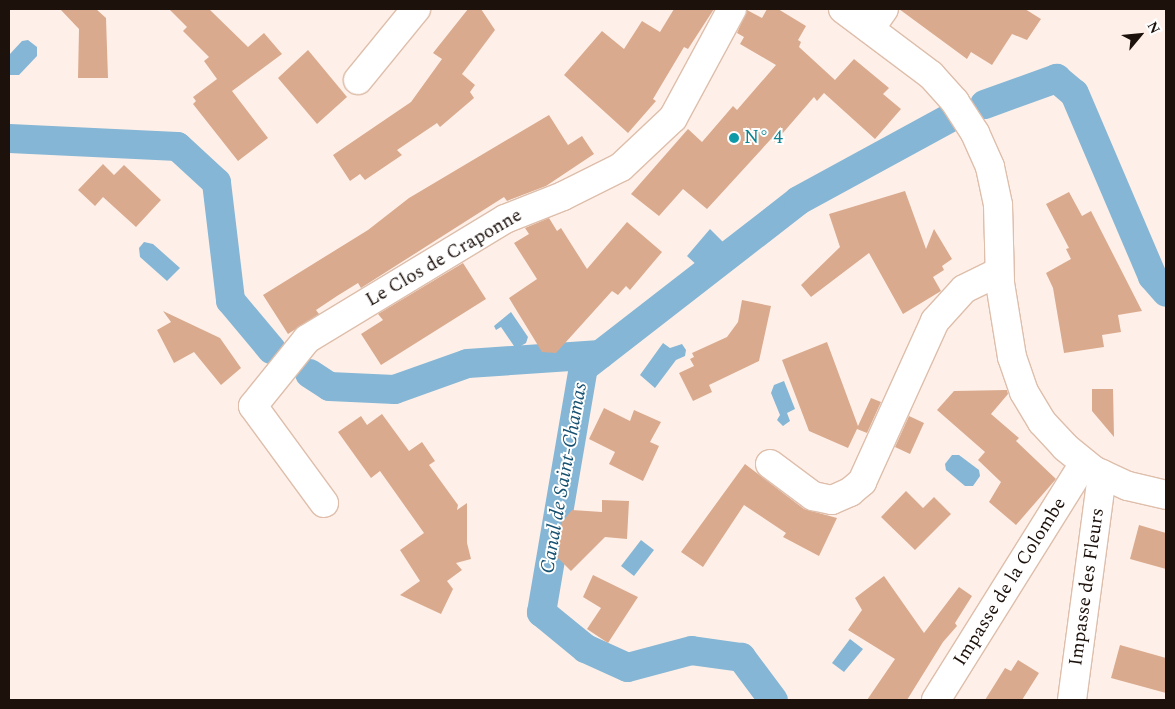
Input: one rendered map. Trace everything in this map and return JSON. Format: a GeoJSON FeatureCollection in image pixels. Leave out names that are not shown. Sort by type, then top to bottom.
{"type":"FeatureCollection","features":[{"type":"Feature","properties":{"kind":"street"},"geometry":{"type":"LineString","coordinates":[[358,80],[416,9]]}},
{"type":"Feature","properties":{"kind":"street","name":"Le Clos de Craponne"},"geometry":{"type":"LineString","coordinates":[[324,503],[253,406],[301,346],[308,339],[505,219],[563,196],[621,168],[673,118],[732,9]]}},
{"type":"Feature","properties":{"kind":"street"},"geometry":{"type":"LineString","coordinates":[[844,9],[877,19],[955,102],[975,133],[990,167],[998,204],[999,272],[1012,357],[1024,392],[1042,422],[1093,468],[1128,486],[1166,495]]}},
{"type":"Feature","properties":{"kind":"street"},"geometry":{"type":"LineString","coordinates":[[770,464],[813,496],[832,500],[850,492],[862,482],[934,321],[964,289],[999,272]]}},
{"type":"Feature","properties":{"kind":"street","name":"Impasse de la Colombe"},"geometry":{"type":"LineString","coordinates":[[936,700],[1093,468]]}},
{"type":"Feature","properties":{"kind":"street","name":"Impasse des Fleurs"},"geometry":{"type":"LineString","coordinates":[[1072,700],[1093,468]]}},
{"type":"Feature","properties":{"kind":"water"},"geometry":{"type":"Polygon","coordinates":[[[28,40],[37,47],[37,56],[19,75],[9,75],[9,55],[22,41],[28,40]]]}},
{"type":"Feature","properties":{"kind":"water"},"geometry":{"type":"Polygon","coordinates":[[[710,229],[726,245],[699,267],[687,256],[710,229]]]}},
{"type":"Feature","properties":{"kind":"water"},"geometry":{"type":"Polygon","coordinates":[[[144,242],[153,244],[180,268],[167,281],[140,257],[139,248],[144,242]]]}},
{"type":"Feature","properties":{"kind":"water"},"geometry":{"type":"Polygon","coordinates":[[[511,312],[528,337],[526,343],[519,347],[514,346],[501,327],[496,330],[494,326],[511,312]]]}},
{"type":"Feature","properties":{"kind":"water"},"geometry":{"type":"Polygon","coordinates":[[[663,343],[670,348],[682,344],[686,350],[685,356],[676,360],[655,388],[640,375],[663,343]]]}},
{"type":"Feature","properties":{"kind":"water"},"geometry":{"type":"Polygon","coordinates":[[[784,381],[795,409],[787,413],[790,421],[783,426],[777,420],[780,415],[771,393],[774,385],[784,381]]]}},
{"type":"Feature","properties":{"kind":"water"},"geometry":{"type":"Polygon","coordinates":[[[952,455],[959,455],[979,470],[980,476],[973,486],[965,486],[946,470],[945,464],[952,455]]]}},
{"type":"Feature","properties":{"kind":"water"},"geometry":{"type":"Polygon","coordinates":[[[641,540],[654,550],[634,576],[621,566],[641,540]]]}},
{"type":"Feature","properties":{"kind":"water"},"geometry":{"type":"Polygon","coordinates":[[[850,639],[863,649],[844,672],[832,663],[850,639]]]}},
{"type":"Feature","properties":{"kind":"building"},"geometry":{"type":"Polygon","coordinates":[[[60,9],[96,9],[106,18],[108,78],[78,78],[79,29],[60,9]]]}},
{"type":"Feature","properties":{"kind":"building"},"geometry":{"type":"Polygon","coordinates":[[[169,9],[209,9],[248,47],[264,33],[282,54],[232,91],[268,138],[238,161],[193,104],[196,101],[193,97],[217,79],[204,61],[209,57],[183,31],[187,27],[169,9]]]}},
{"type":"Feature","properties":{"kind":"building"},"geometry":{"type":"Polygon","coordinates":[[[468,9],[481,9],[495,30],[462,74],[475,85],[470,92],[474,98],[440,127],[437,123],[397,150],[402,155],[365,180],[360,174],[350,181],[333,155],[411,102],[442,59],[433,53],[468,9]]]}},
{"type":"Feature","properties":{"kind":"building"},"geometry":{"type":"Polygon","coordinates":[[[674,9],[714,9],[688,49],[684,47],[653,99],[656,101],[628,133],[564,75],[602,31],[624,49],[642,21],[660,32],[674,9]]]}},
{"type":"Feature","properties":{"kind":"building"},"geometry":{"type":"Polygon","coordinates":[[[767,9],[778,9],[806,26],[798,40],[801,42],[799,47],[835,80],[854,59],[889,88],[883,94],[901,109],[875,139],[824,93],[817,101],[814,97],[775,142],[771,139],[707,209],[683,189],[659,216],[631,194],[688,129],[702,142],[733,106],[737,110],[776,65],[740,44],[744,37],[737,33],[747,10],[762,18],[767,9]]]}},
{"type":"Feature","properties":{"kind":"building"},"geometry":{"type":"Polygon","coordinates":[[[899,9],[1025,9],[1041,19],[1027,40],[1012,34],[992,65],[971,52],[967,59],[899,9]]]}},
{"type":"Feature","properties":{"kind":"building"},"geometry":{"type":"Polygon","coordinates":[[[308,50],[347,97],[317,124],[278,78],[308,50]]]}},
{"type":"Feature","properties":{"kind":"building"},"geometry":{"type":"Polygon","coordinates":[[[549,115],[568,145],[582,136],[594,154],[546,186],[507,201],[504,197],[361,288],[358,283],[337,296],[316,310],[319,314],[288,334],[263,295],[368,230],[409,198],[549,115]]]}},
{"type":"Feature","properties":{"kind":"building"},"geometry":{"type":"Polygon","coordinates":[[[103,164],[114,175],[124,165],[161,200],[136,227],[103,197],[95,206],[78,190],[103,164]]]}},
{"type":"Feature","properties":{"kind":"building"},"geometry":{"type":"Polygon","coordinates":[[[905,191],[926,249],[934,229],[952,259],[942,266],[944,270],[933,277],[941,291],[903,314],[869,253],[811,297],[801,285],[840,247],[829,214],[905,191]]]}},
{"type":"Feature","properties":{"kind":"building"},"geometry":{"type":"Polygon","coordinates":[[[1069,192],[1082,216],[1091,211],[1142,311],[1118,315],[1121,332],[1102,335],[1104,347],[1064,353],[1053,288],[1046,273],[1071,259],[1066,249],[1069,248],[1046,204],[1069,192]]]}},
{"type":"Feature","properties":{"kind":"building"},"geometry":{"type":"Polygon","coordinates":[[[549,218],[557,231],[561,228],[587,269],[627,222],[662,252],[630,290],[626,286],[618,295],[612,291],[556,353],[542,352],[509,298],[537,279],[514,243],[529,234],[525,228],[549,218]]]}},
{"type":"Feature","properties":{"kind":"building"},"geometry":{"type":"Polygon","coordinates":[[[463,263],[486,299],[381,365],[361,334],[383,320],[378,314],[463,263]]]}},
{"type":"Feature","properties":{"kind":"building"},"geometry":{"type":"Polygon","coordinates":[[[742,300],[771,306],[759,361],[709,385],[712,392],[693,401],[679,373],[694,366],[690,359],[694,357],[692,353],[727,337],[738,322],[742,300]]]}},
{"type":"Feature","properties":{"kind":"building"},"geometry":{"type":"Polygon","coordinates":[[[163,311],[220,338],[241,368],[221,385],[194,352],[174,363],[157,330],[171,322],[163,311]]]}},
{"type":"Feature","properties":{"kind":"building"},"geometry":{"type":"Polygon","coordinates":[[[827,342],[858,426],[871,398],[881,402],[867,433],[857,429],[848,448],[809,431],[782,360],[827,342]]]}},
{"type":"Feature","properties":{"kind":"building"},"geometry":{"type":"Polygon","coordinates":[[[1092,389],[1113,389],[1114,437],[1092,411],[1092,389]]]}},
{"type":"Feature","properties":{"kind":"building"},"geometry":{"type":"Polygon","coordinates":[[[1007,390],[1008,394],[991,414],[1019,438],[1016,441],[1056,479],[1016,525],[989,502],[1001,482],[978,460],[985,452],[937,410],[954,391],[1007,390]]]}},
{"type":"Feature","properties":{"kind":"building"},"geometry":{"type":"Polygon","coordinates":[[[604,408],[630,421],[634,410],[661,422],[650,442],[659,446],[643,481],[609,464],[615,452],[589,439],[604,408]]]}},
{"type":"Feature","properties":{"kind":"building"},"geometry":{"type":"Polygon","coordinates":[[[382,414],[409,451],[422,442],[435,461],[429,465],[458,505],[457,510],[467,503],[467,543],[471,559],[456,563],[462,570],[447,581],[453,589],[441,614],[400,595],[420,581],[400,550],[424,533],[380,471],[371,478],[338,432],[361,416],[367,425],[382,414]]]}},
{"type":"Feature","properties":{"kind":"building"},"geometry":{"type":"Polygon","coordinates":[[[909,416],[924,423],[910,454],[895,447],[909,416]]]}},
{"type":"Feature","properties":{"kind":"building"},"geometry":{"type":"Polygon","coordinates":[[[745,464],[804,509],[837,518],[819,556],[783,537],[786,533],[744,505],[703,567],[681,552],[745,464]]]}},
{"type":"Feature","properties":{"kind":"building"},"geometry":{"type":"Polygon","coordinates":[[[906,491],[923,508],[934,497],[951,514],[915,550],[881,517],[906,491]]]}},
{"type":"Feature","properties":{"kind":"building"},"geometry":{"type":"Polygon","coordinates":[[[602,500],[629,501],[627,539],[605,537],[571,571],[558,558],[562,522],[572,510],[602,512],[602,500]]]}},
{"type":"Feature","properties":{"kind":"building"},"geometry":{"type":"Polygon","coordinates":[[[1139,525],[1166,533],[1166,569],[1130,559],[1139,525]]]}},
{"type":"Feature","properties":{"kind":"building"},"geometry":{"type":"Polygon","coordinates":[[[593,575],[638,597],[608,643],[587,629],[601,608],[583,597],[593,575]]]}},
{"type":"Feature","properties":{"kind":"building"},"geometry":{"type":"Polygon","coordinates":[[[884,576],[924,633],[959,587],[972,596],[955,623],[957,626],[943,642],[907,700],[867,700],[895,659],[848,630],[862,610],[855,598],[884,576]]]}},
{"type":"Feature","properties":{"kind":"building"},"geometry":{"type":"Polygon","coordinates":[[[1120,645],[1166,658],[1166,693],[1111,678],[1120,645]]]}},
{"type":"Feature","properties":{"kind":"building"},"geometry":{"type":"Polygon","coordinates":[[[1018,660],[1039,673],[1022,700],[985,700],[1005,668],[1011,671],[1018,660]]]}},
{"type":"Feature","properties":{"kind":"waterway","name":"Canal de Saint-Chamas"},"geometry":{"type":"LineString","coordinates":[[984,104],[1056,78],[1074,93],[1152,276],[1166,292]]}},
{"type":"Feature","properties":{"kind":"waterway","name":"Canal de Saint-Chamas"},"geometry":{"type":"LineString","coordinates":[[773,700],[741,657],[691,650],[627,667],[585,648],[541,612],[583,367],[798,200],[952,116]]}},
{"type":"Feature","properties":{"kind":"waterway"},"geometry":{"type":"LineString","coordinates":[[9,138],[177,146],[216,182],[230,300],[271,349]]}},
{"type":"Feature","properties":{"kind":"waterway"},"geometry":{"type":"LineString","coordinates":[[309,373],[329,386],[394,389],[467,363],[600,354]]}},
{"type":"Feature","properties":{"kind":"place","name":"N° 4"},"geometry":{"type":"Point","coordinates":[734,138]}}]}
